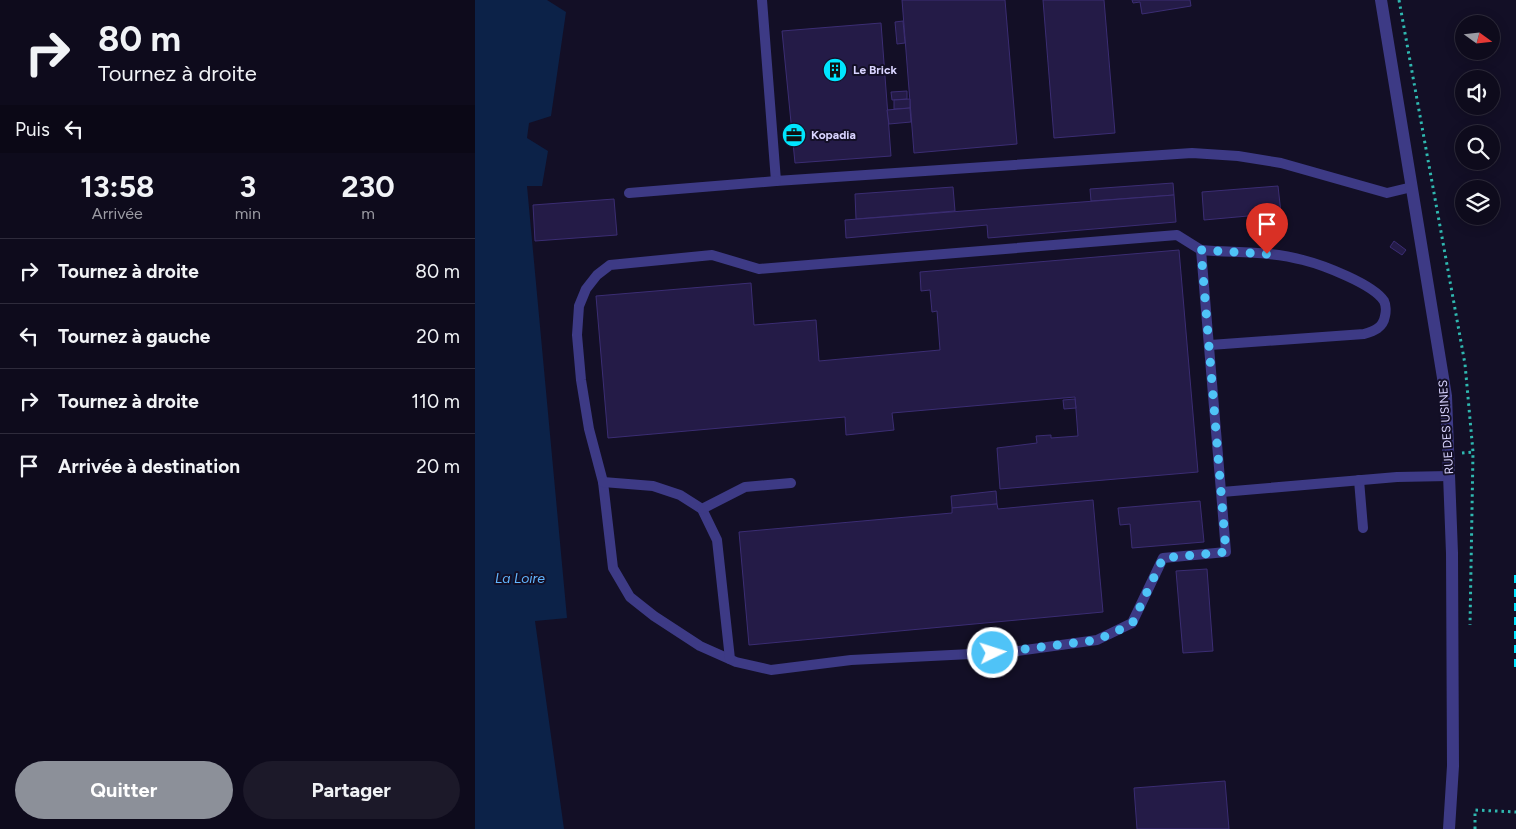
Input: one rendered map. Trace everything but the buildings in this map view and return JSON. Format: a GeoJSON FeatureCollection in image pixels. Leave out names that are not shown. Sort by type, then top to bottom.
{"type":"FeatureCollection","features":[{"type":"Feature","properties":{"kind":"street","name":"RUE DES USINES"},"geometry":{"type":"LineString","coordinates":[[1381,0],[1446,396],[1452,553],[1453,747],[1449,829]]}},
{"type":"Feature","properties":{"kind":"lane"},"geometry":{"type":"LineString","coordinates":[[762,0],[776,181]]}},
{"type":"Feature","properties":{"kind":"lane"},"geometry":{"type":"LineString","coordinates":[[629,193],[776,181],[1192,153],[1238,156],[1281,163],[1387,193],[1412,187]]}},
{"type":"Feature","properties":{"kind":"lane"},"geometry":{"type":"LineString","coordinates":[[1201,250],[1226,552],[1163,558],[1132,624],[1097,640],[1011,652],[851,660],[771,670],[731,659],[700,646],[654,616],[631,597],[613,568],[603,482],[589,429],[577,335],[579,306],[586,289],[597,275],[611,264],[712,255],[759,269],[1177,234],[1201,250],[1267,254],[1302,259],[1331,268],[1374,291],[1385,302],[1386,313],[1384,322],[1377,330],[1364,334],[1210,345]]}},
{"type":"Feature","properties":{"kind":"lane"},"geometry":{"type":"LineString","coordinates":[[1222,492],[1359,480],[1449,476]]}},
{"type":"Feature","properties":{"kind":"lane"},"geometry":{"type":"LineString","coordinates":[[1359,480],[1363,528]]}},
{"type":"Feature","properties":{"kind":"lane"},"geometry":{"type":"LineString","coordinates":[[603,482],[653,486],[680,495],[702,509],[717,540],[731,659]]}},
{"type":"Feature","properties":{"kind":"lane"},"geometry":{"type":"LineString","coordinates":[[702,509],[745,487],[791,483]]}},
{"type":"Feature","properties":{"kind":"path"},"geometry":{"type":"LineString","coordinates":[[1475,829],[1475,810],[1516,812]]}},
{"type":"Feature","properties":{"kind":"water","name":"La Loire"},"geometry":{"type":"Polygon","coordinates":[[[475,0],[547,0],[566,12],[551,116],[529,123],[527,138],[548,151],[542,186],[527,186],[567,618],[535,621],[564,829],[475,829],[475,0]]]}},
{"type":"Feature","properties":{"kind":"railway"},"geometry":{"type":"LineString","coordinates":[[1516,575],[1516,670]]}},
{"type":"Feature","properties":{"kind":"place","name":"Le Brick"},"geometry":{"type":"Point","coordinates":[835,70]}},
{"type":"Feature","properties":{"kind":"place","name":"Kopadia"},"geometry":{"type":"Point","coordinates":[794,135]}},
{"type":"Feature","properties":{"kind":"route"},"geometry":{"type":"LineString","coordinates":[[993,653],[1097,640],[1132,624],[1163,558],[1226,552],[1205,278],[1201,250],[1267,254]]}}]}
